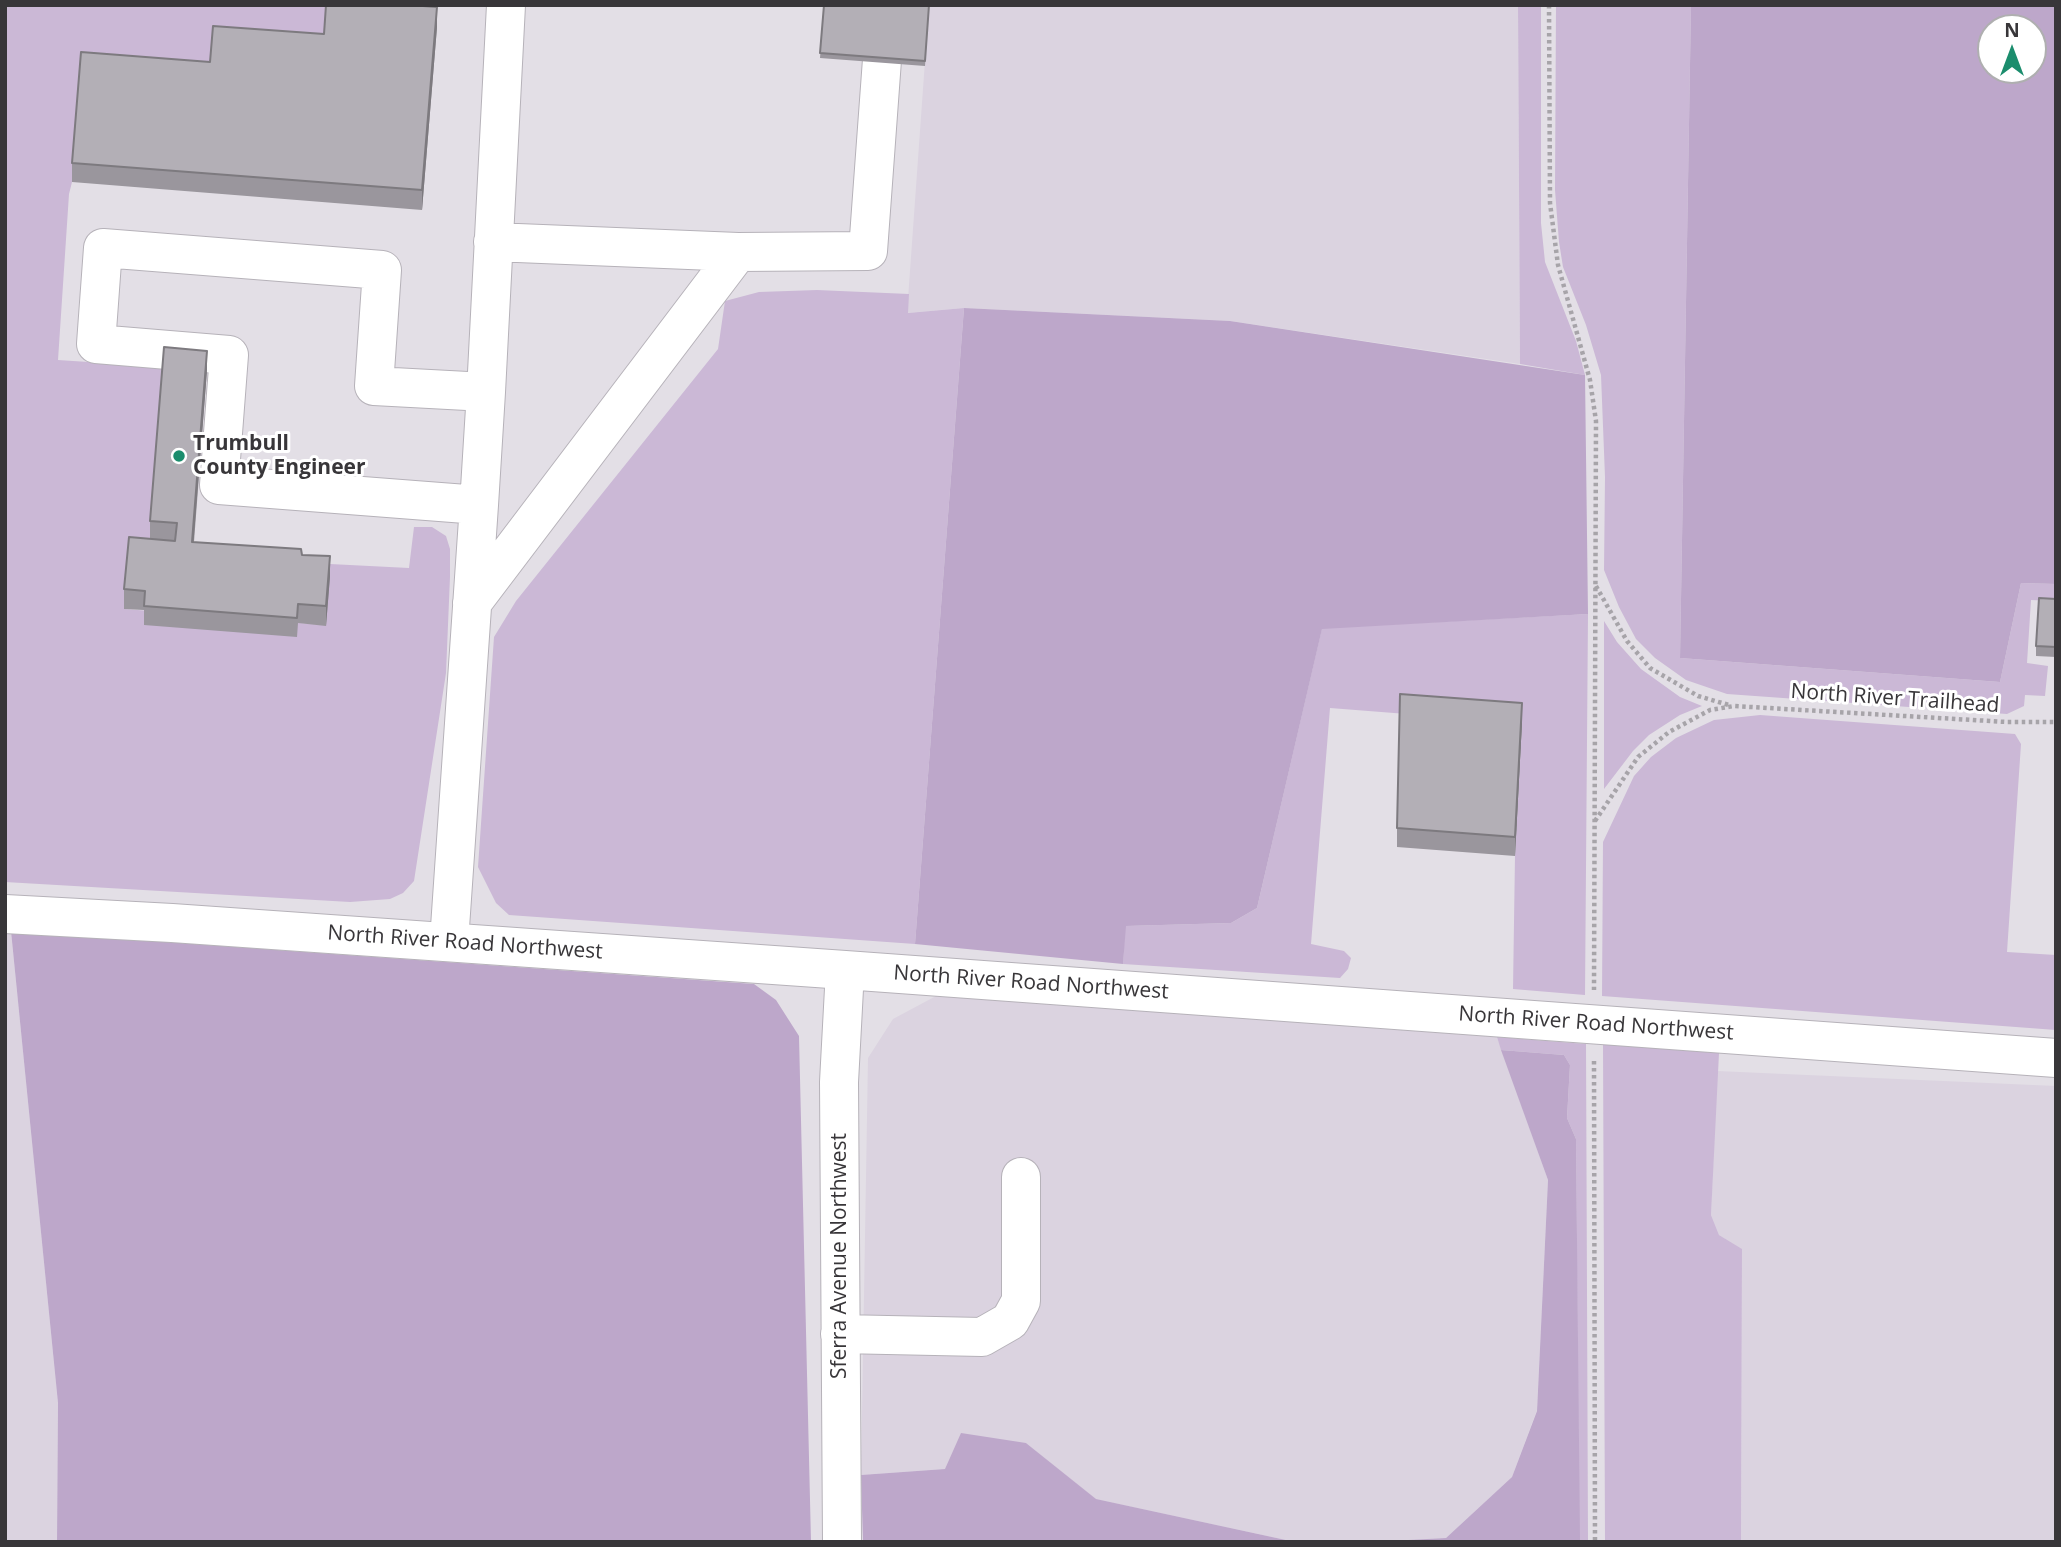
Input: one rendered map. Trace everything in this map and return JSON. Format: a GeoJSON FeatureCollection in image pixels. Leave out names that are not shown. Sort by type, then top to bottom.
{"type":"FeatureCollection","features":[{"type":"Feature","properties":{"kind":"street"},"geometry":{"type":"LineString","coordinates":[[449,942],[486,392],[506,5]]}},
{"type":"Feature","properties":{"kind":"street"},"geometry":{"type":"LineString","coordinates":[[494,242],[738,252],[868,251],[886,5]]}},
{"type":"Feature","properties":{"kind":"street"},"geometry":{"type":"LineString","coordinates":[[479,505],[219,485],[229,355],[96,344],[103,248],[382,270],[374,386],[486,392]]}},
{"type":"Feature","properties":{"kind":"street"},"geometry":{"type":"LineString","coordinates":[[472,603],[738,252]]}},
{"type":"Feature","properties":{"kind":"street","name":"North River Road Northwest"},"geometry":{"type":"LineString","coordinates":[[5,914],[449,942],[2056,1058]]}},
{"type":"Feature","properties":{"kind":"street","name":"Sferra Avenue Northwest"},"geometry":{"type":"LineString","coordinates":[[842,1542],[839,1082],[845,970]]}},
{"type":"Feature","properties":{"kind":"street"},"geometry":{"type":"LineString","coordinates":[[840,1334],[982,1337],[1010,1321],[1021,1301],[1021,1177]]}},
{"type":"Feature","properties":{"kind":"path"},"geometry":{"type":"LineString","coordinates":[[1549,5],[1550,203],[1558,265],[1590,380],[1596,421],[1593,998]]}},
{"type":"Feature","properties":{"kind":"path","name":"North River Trailhead"},"geometry":{"type":"LineString","coordinates":[[1595,585],[1627,641],[1650,668],[1698,696],[1732,706]]}},
{"type":"Feature","properties":{"kind":"path","name":"North River Trailhead"},"geometry":{"type":"LineString","coordinates":[[1594,823],[1637,758],[1691,719],[1710,710],[1732,706],[1794,708],[2007,722],[2056,722]]}},
{"type":"Feature","properties":{"kind":"path"},"geometry":{"type":"LineString","coordinates":[[1594,1058],[1595,1542]]}},
{"type":"Feature","properties":{"kind":"shaded area"},"geometry":{"type":"Polygon","coordinates":[[[5,5],[360,5],[324,54],[210,82],[81,72],[69,194],[58,360],[164,367],[150,541],[125,609],[326,625],[330,564],[409,568],[414,527],[432,527],[446,536],[450,549],[450,577],[446,673],[414,881],[403,893],[390,899],[350,902],[5,882],[5,5]]]}},
{"type":"Feature","properties":{"kind":"shaded area"},"geometry":{"type":"Polygon","coordinates":[[[929,5],[1518,5],[1520,364],[1230,321],[964,308],[907,313],[929,5]]]}},
{"type":"Feature","properties":{"kind":"shaded area"},"geometry":{"type":"Polygon","coordinates":[[[1518,5],[1541,5],[1541,223],[1545,262],[1576,341],[1585,375],[1520,364],[1518,5]]]}},
{"type":"Feature","properties":{"kind":"shaded area"},"geometry":{"type":"Polygon","coordinates":[[[1556,5],[1691,5],[1680,658],[2000,682],[2021,583],[2056,584],[2056,601],[2031,600],[2027,663],[2048,666],[2045,696],[2025,695],[2024,706],[2007,714],[1727,694],[1686,680],[1655,658],[1636,639],[1604,570],[1605,477],[1601,375],[1586,325],[1563,267],[1559,242],[1555,190],[1556,5]]]}},
{"type":"Feature","properties":{"kind":"shaded area"},"geometry":{"type":"Polygon","coordinates":[[[1691,5],[2056,5],[2056,584],[2021,583],[2000,682],[1680,658],[1691,5]]]}},
{"type":"Feature","properties":{"kind":"shaded area"},"geometry":{"type":"Polygon","coordinates":[[[817,290],[909,294],[908,313],[964,308],[915,944],[509,915],[496,903],[478,867],[494,637],[516,601],[718,349],[725,301],[759,292],[817,290]]]}},
{"type":"Feature","properties":{"kind":"shaded area"},"geometry":{"type":"Polygon","coordinates":[[[964,308],[1230,321],[1585,375],[1588,614],[1322,629],[1257,908],[1231,923],[1126,926],[1123,964],[915,944],[964,308]]]}},
{"type":"Feature","properties":{"kind":"shaded area"},"geometry":{"type":"Polygon","coordinates":[[[1588,614],[1585,995],[1513,989],[1515,856],[1522,723],[1330,708],[1311,944],[1344,951],[1351,958],[1348,969],[1340,978],[1123,964],[1125,926],[1231,923],[1257,908],[1322,628],[1588,614]]]}},
{"type":"Feature","properties":{"kind":"shaded area"},"geometry":{"type":"Polygon","coordinates":[[[1604,621],[1617,642],[1641,669],[1680,697],[1702,706],[1680,715],[1649,735],[1604,789],[1604,621]]]}},
{"type":"Feature","properties":{"kind":"shaded area"},"geometry":{"type":"Polygon","coordinates":[[[1760,715],[2015,734],[2021,744],[2007,952],[2056,955],[2056,1030],[1602,996],[1603,842],[1634,776],[1651,757],[1676,738],[1714,720],[1760,715]]]}},
{"type":"Feature","properties":{"kind":"shaded area"},"geometry":{"type":"Polygon","coordinates":[[[5,931],[11,931],[58,1403],[57,1542],[5,1542],[5,931]]]}},
{"type":"Feature","properties":{"kind":"shaded area"},"geometry":{"type":"Polygon","coordinates":[[[11,931],[754,984],[776,1000],[799,1036],[811,1542],[57,1542],[58,1403],[11,931]]]}},
{"type":"Feature","properties":{"kind":"shaded area"},"geometry":{"type":"Polygon","coordinates":[[[936,996],[1497,1037],[1548,1180],[1537,1410],[1512,1477],[1446,1538],[1295,1542],[1095,1499],[1026,1443],[945,1469],[861,1475],[868,1058],[893,1019],[936,996]]]}},
{"type":"Feature","properties":{"kind":"shaded area"},"geometry":{"type":"Polygon","coordinates":[[[1497,1037],[1586,1044],[1588,1542],[1579,1542],[1576,1139],[1567,1118],[1570,1065],[1564,1055],[1501,1050],[1497,1037]]]}},
{"type":"Feature","properties":{"kind":"shaded area"},"geometry":{"type":"Polygon","coordinates":[[[1603,1044],[1719,1053],[1711,1215],[1719,1235],[1742,1249],[1741,1542],[1605,1542],[1603,1044]]]}},
{"type":"Feature","properties":{"kind":"shaded area"},"geometry":{"type":"Polygon","coordinates":[[[1501,1050],[1564,1055],[1570,1065],[1567,1118],[1576,1139],[1580,1542],[1370,1542],[1446,1538],[1512,1477],[1537,1411],[1548,1180],[1501,1050]]]}},
{"type":"Feature","properties":{"kind":"shaded area"},"geometry":{"type":"Polygon","coordinates":[[[1717,1071],[2056,1086],[2056,1542],[1741,1542],[1742,1250],[1719,1235],[1711,1215],[1717,1071]]]}},
{"type":"Feature","properties":{"kind":"shaded area"},"geometry":{"type":"Polygon","coordinates":[[[961,1433],[1026,1443],[1096,1499],[1295,1542],[863,1542],[861,1475],[945,1469],[961,1433]]]}},
{"type":"Feature","properties":{"kind":"building"},"geometry":{"type":"Polygon","coordinates":[[[326,5],[437,7],[422,190],[72,163],[81,52],[210,62],[213,26],[324,34],[326,5]]]}},
{"type":"Feature","properties":{"kind":"building"},"geometry":{"type":"Polygon","coordinates":[[[824,5],[929,5],[925,61],[820,53],[824,5]]]}},
{"type":"Feature","properties":{"kind":"building","name":"Trumbull County Engineer"},"geometry":{"type":"Polygon","coordinates":[[[164,347],[207,351],[192,542],[301,549],[302,555],[330,556],[326,606],[298,604],[297,618],[144,606],[145,591],[124,589],[129,537],[175,541],[177,523],[150,521],[164,347]]]}},
{"type":"Feature","properties":{"kind":"building"},"geometry":{"type":"Polygon","coordinates":[[[2039,598],[2056,599],[2056,647],[2036,646],[2039,598]]]}},
{"type":"Feature","properties":{"kind":"building"},"geometry":{"type":"Polygon","coordinates":[[[1400,694],[1522,703],[1515,837],[1397,828],[1400,694]]]}},
{"type":"Feature","properties":{"kind":"place","name":"Trumbull County Engineer"},"geometry":{"type":"Point","coordinates":[179,456]}}]}
